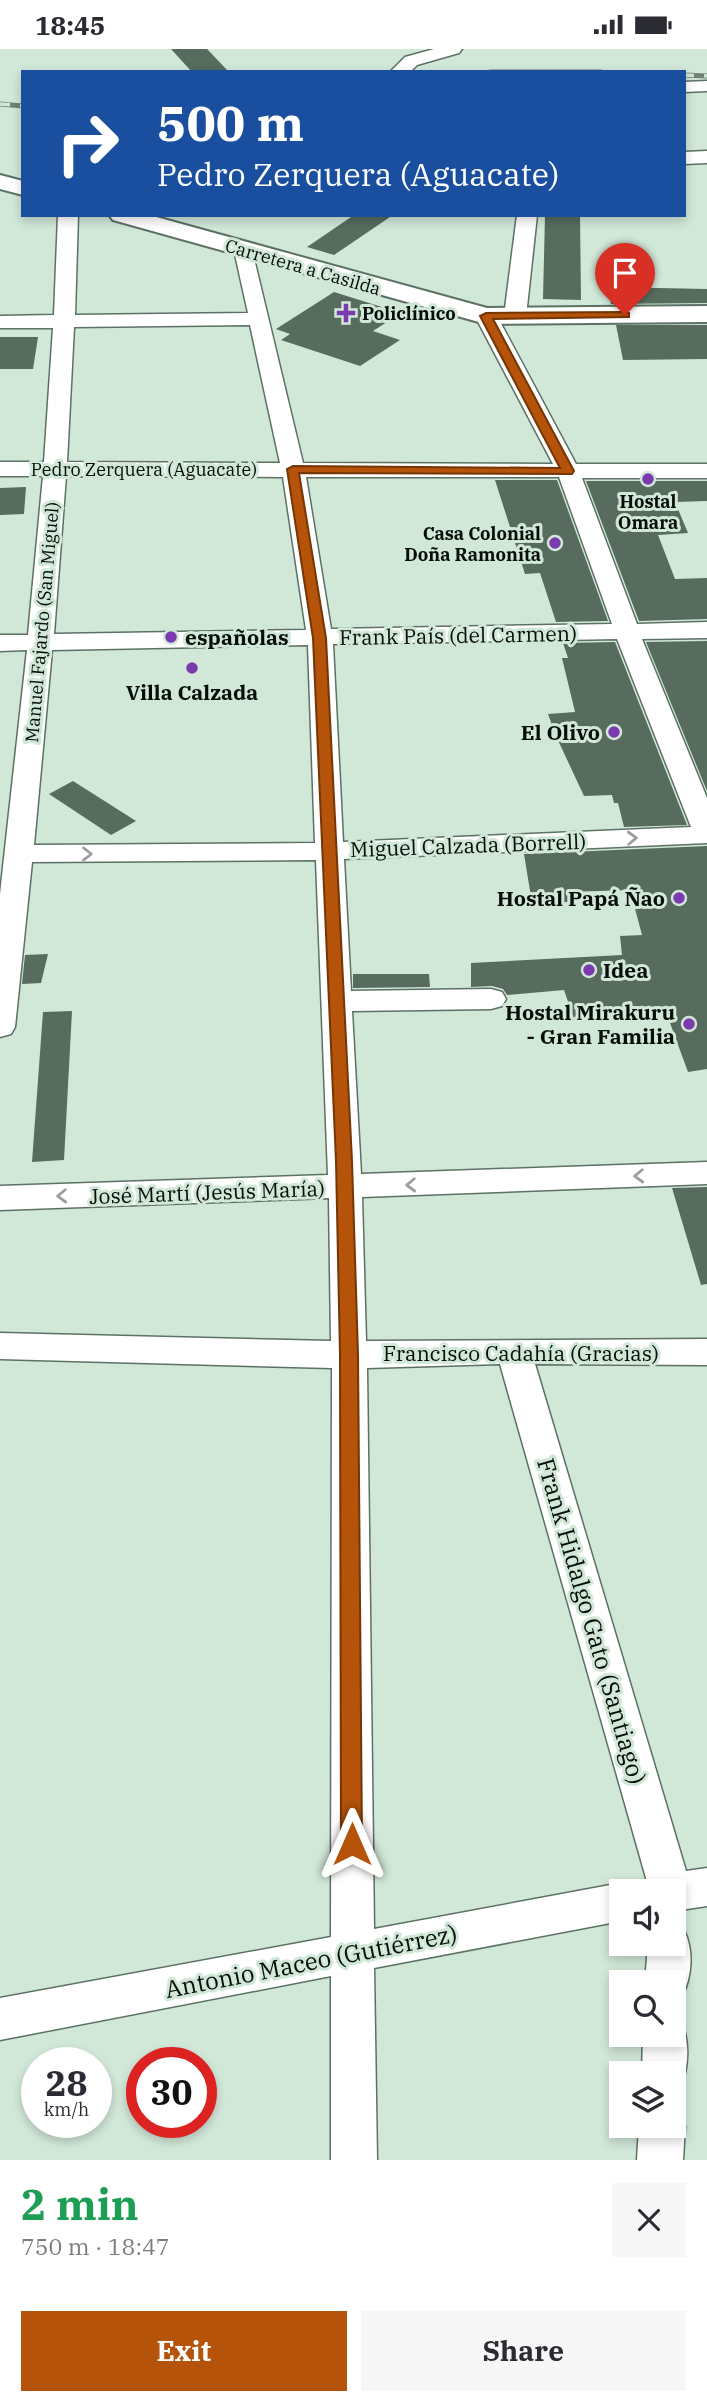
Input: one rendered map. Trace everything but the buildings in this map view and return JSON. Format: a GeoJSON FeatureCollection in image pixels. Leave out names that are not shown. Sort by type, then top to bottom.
{"type":"FeatureCollection","features":[{"type":"Feature","properties":{"kind":"main road"},"geometry":{"type":"LineString","coordinates":[[0,182],[21,187]]}},
{"type":"Feature","properties":{"kind":"main road","name":"Carretera a Casilda"},"geometry":{"type":"LineString","coordinates":[[128,217],[486,316],[707,314]]}},
{"type":"Feature","properties":{"kind":"street"},"geometry":{"type":"LineString","coordinates":[[401,70],[411,61],[453,49]]}},
{"type":"Feature","properties":{"kind":"street"},"geometry":{"type":"LineString","coordinates":[[686,87],[707,86]]}},
{"type":"Feature","properties":{"kind":"street"},"geometry":{"type":"LineString","coordinates":[[686,158],[707,157]]}},
{"type":"Feature","properties":{"kind":"street","name":"Manuel Fajardo (San Miguel)"},"geometry":{"type":"LineString","coordinates":[[0,1027],[41,643],[65,321],[68,217]]}},
{"type":"Feature","properties":{"kind":"street"},"geometry":{"type":"LineString","coordinates":[[515,316],[527,217]]}},
{"type":"Feature","properties":{"kind":"street"},"geometry":{"type":"LineString","coordinates":[[243,250],[293,469],[320,638],[345,1188],[349,1355],[354,2160]]}},
{"type":"Feature","properties":{"kind":"street"},"geometry":{"type":"LineString","coordinates":[[486,316],[568,471],[626,632],[707,833]]}},
{"type":"Feature","properties":{"kind":"street"},"geometry":{"type":"LineString","coordinates":[[0,322],[260,319]]}},
{"type":"Feature","properties":{"kind":"street","name":"Pedro Zerquera (Aguacate)"},"geometry":{"type":"LineString","coordinates":[[0,470],[707,471]]}},
{"type":"Feature","properties":{"kind":"street","name":"Frank País (del Carmen)"},"geometry":{"type":"LineString","coordinates":[[0,643],[707,630]]}},
{"type":"Feature","properties":{"kind":"street","name":"Miguel Calzada (Borrell)"},"geometry":{"type":"LineString","coordinates":[[18,854],[330,851],[707,833]]}},
{"type":"Feature","properties":{"kind":"street"},"geometry":{"type":"LineString","coordinates":[[337,1001],[491,999]]}},
{"type":"Feature","properties":{"kind":"street","name":"José Martí (Jesús María)"},"geometry":{"type":"LineString","coordinates":[[0,1198],[345,1188],[707,1173]]}},
{"type":"Feature","properties":{"kind":"street","name":"Francisco Cadahía (Gracias)"},"geometry":{"type":"LineString","coordinates":[[0,1346],[349,1355],[514,1351],[707,1352]]}},
{"type":"Feature","properties":{"kind":"street","name":"Frank Hidalgo Gato (Santiago)"},"geometry":{"type":"LineString","coordinates":[[514,1351],[668,1879]]}},
{"type":"Feature","properties":{"kind":"street"},"geometry":{"type":"LineString","coordinates":[[686,1890],[707,1887]]}},
{"type":"Feature","properties":{"kind":"street","name":"Antonio Maceo (Gutiérrez)"},"geometry":{"type":"LineString","coordinates":[[0,2019],[609,1904]]}},
{"type":"Feature","properties":{"kind":"street"},"geometry":{"type":"LineString","coordinates":[[660,2160],[661,2138]]}},
{"type":"Feature","properties":{"kind":"railway"},"geometry":{"type":"LineString","coordinates":[[686,75],[707,76]]}},
{"type":"Feature","properties":{"kind":"railway"},"geometry":{"type":"LineString","coordinates":[[0,104],[21,106]]}},
{"type":"Feature","properties":{"kind":"place","name":"Policlínico"},"geometry":{"type":"Point","coordinates":[346,313]}},
{"type":"Feature","properties":{"kind":"place","name":"Hostal Omara"},"geometry":{"type":"Point","coordinates":[648,479]}},
{"type":"Feature","properties":{"kind":"place","name":"Casa Colonial Doña Ramonita"},"geometry":{"type":"Point","coordinates":[555,543]}},
{"type":"Feature","properties":{"kind":"place","name":"españolas"},"geometry":{"type":"Point","coordinates":[171,637]}},
{"type":"Feature","properties":{"kind":"place","name":"Villa Calzada"},"geometry":{"type":"Point","coordinates":[192,668]}},
{"type":"Feature","properties":{"kind":"place","name":"El Olivo"},"geometry":{"type":"Point","coordinates":[614,732]}},
{"type":"Feature","properties":{"kind":"place","name":"Hostal Papá Ñao"},"geometry":{"type":"Point","coordinates":[679,898]}},
{"type":"Feature","properties":{"kind":"place","name":"Idea"},"geometry":{"type":"Point","coordinates":[589,970]}},
{"type":"Feature","properties":{"kind":"place","name":"Hostal Mirakuru - Gran Familia"},"geometry":{"type":"Point","coordinates":[689,1024]}},
{"type":"Feature","properties":{"kind":"route"},"geometry":{"type":"LineString","coordinates":[[352,1844],[349,1355],[344,1161],[320,638],[293,469],[568,471],[497,331],[486,316],[625,315]]}}]}
